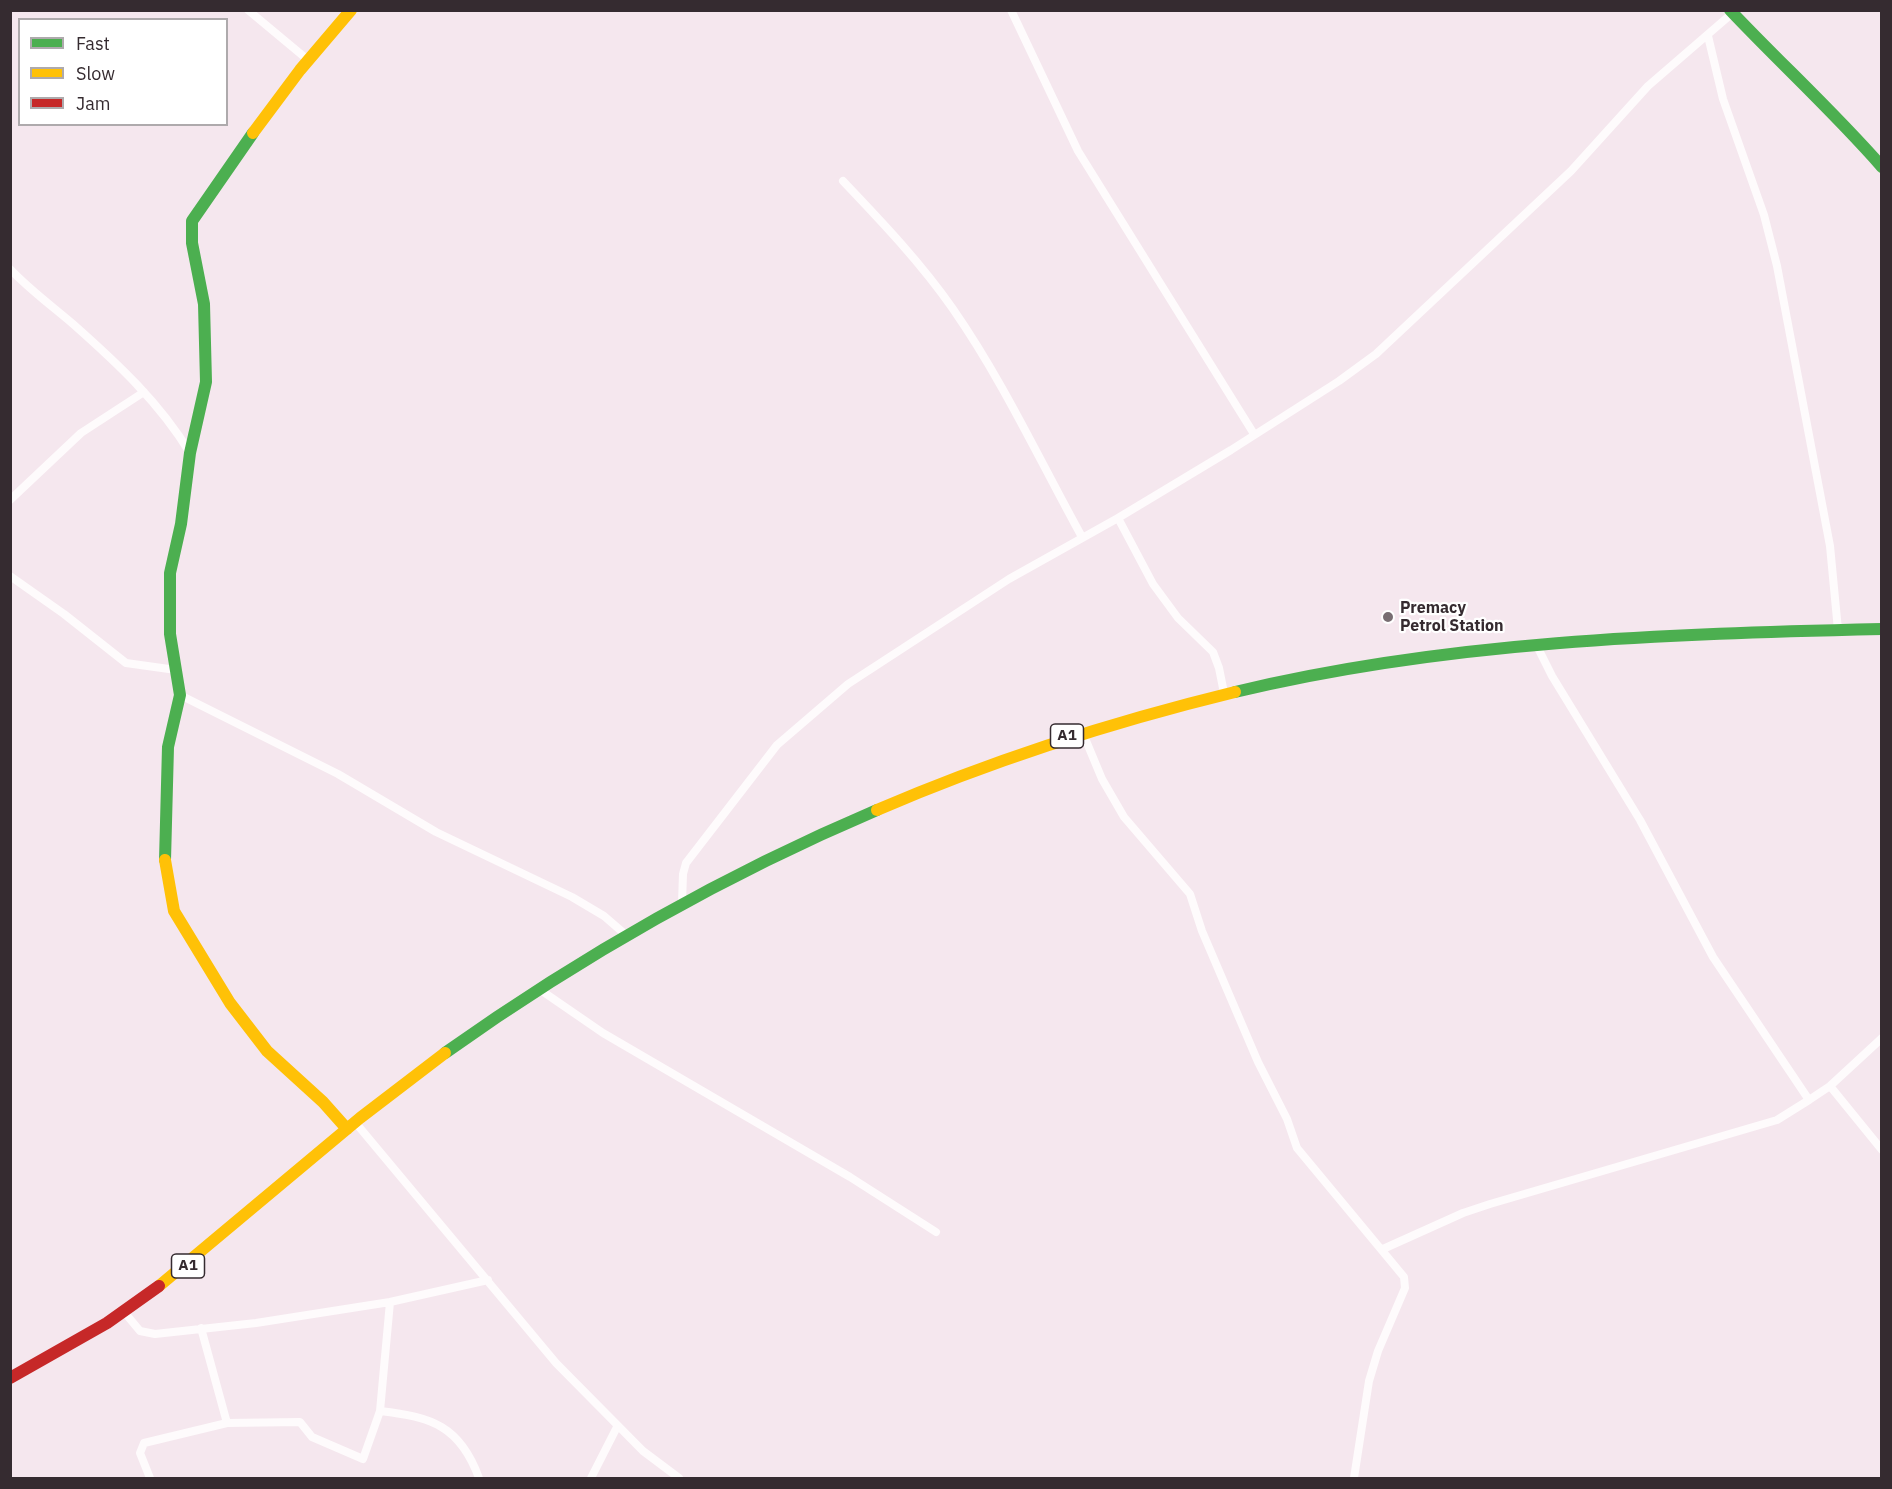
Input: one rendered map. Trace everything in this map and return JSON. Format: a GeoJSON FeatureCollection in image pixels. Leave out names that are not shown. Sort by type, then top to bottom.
{"type":"FeatureCollection","features":[{"type":"Feature","properties":{"kind":"main road"},"geometry":{"type":"LineString","coordinates":[[351,10],[308,60],[234,158],[192,221],[190,230],[204,304],[207,359],[206,382],[190,453],[181,524],[170,573],[168,603],[180,695],[170,730],[166,777],[165,871],[174,911],[230,1004],[254,1037],[351,1126]]}},
{"type":"Feature","properties":{"kind":"main road"},"geometry":{"type":"LineString","coordinates":[[1733,11],[1781,64],[1843,123],[1881,167]]}},
{"type":"Feature","properties":{"kind":"main road","name":"A1"},"geometry":{"type":"LineString","coordinates":[[10,1378],[72,1346],[125,1313],[168,1282],[237,1226],[351,1126],[414,1076],[539,989],[682,903],[793,845],[953,777],[1082,731],[1224,693],[1395,660],[1629,638],[1881,629]]}},
{"type":"Feature","properties":{"kind":"street"},"geometry":{"type":"LineString","coordinates":[[248,10],[308,60]]}},
{"type":"Feature","properties":{"kind":"street"},"geometry":{"type":"LineString","coordinates":[[1011,10],[1078,152],[1254,434]]}},
{"type":"Feature","properties":{"kind":"street"},"geometry":{"type":"LineString","coordinates":[[682,903],[682,874],[686,863],[767,757],[787,736],[848,684],[876,664],[1339,381],[1397,335],[1571,171],[1648,86],[1708,36],[1733,11]]}},
{"type":"Feature","properties":{"kind":"street"},"geometry":{"type":"LineString","coordinates":[[1708,36],[1723,99],[1764,215],[1778,266],[1830,546],[1838,630]]}},
{"type":"Feature","properties":{"kind":"street"},"geometry":{"type":"LineString","coordinates":[[843,181],[890,230],[952,307],[998,381],[1082,537]]}},
{"type":"Feature","properties":{"kind":"street"},"geometry":{"type":"LineString","coordinates":[[10,270],[90,340],[144,392],[173,424],[190,453]]}},
{"type":"Feature","properties":{"kind":"street"},"geometry":{"type":"LineString","coordinates":[[10,500],[81,433],[144,392]]}},
{"type":"Feature","properties":{"kind":"street"},"geometry":{"type":"LineString","coordinates":[[1118,518],[1153,584],[1178,618],[1212,652],[1219,668],[1224,693]]}},
{"type":"Feature","properties":{"kind":"street"},"geometry":{"type":"LineString","coordinates":[[10,576],[64,614],[126,663],[176,670]]}},
{"type":"Feature","properties":{"kind":"street"},"geometry":{"type":"LineString","coordinates":[[1538,646],[1558,685],[1640,820],[1713,957],[1809,1100]]}},
{"type":"Feature","properties":{"kind":"street"},"geometry":{"type":"LineString","coordinates":[[180,695],[338,774],[436,832],[572,897],[604,916],[626,935]]}},
{"type":"Feature","properties":{"kind":"street"},"geometry":{"type":"LineString","coordinates":[[1082,731],[1102,779],[1124,817],[1190,894],[1202,932],[1258,1062],[1287,1119],[1297,1148],[1402,1272],[1405,1288],[1378,1351],[1369,1381],[1354,1479]]}},
{"type":"Feature","properties":{"kind":"street"},"geometry":{"type":"LineString","coordinates":[[539,989],[612,1039],[850,1177],[936,1232]]}},
{"type":"Feature","properties":{"kind":"street"},"geometry":{"type":"LineString","coordinates":[[1383,1249],[1463,1213],[1777,1120],[1830,1086],[1881,1038]]}},
{"type":"Feature","properties":{"kind":"street"},"geometry":{"type":"LineString","coordinates":[[1830,1086],[1881,1150]]}},
{"type":"Feature","properties":{"kind":"street"},"geometry":{"type":"LineString","coordinates":[[351,1126],[488,1280],[556,1363],[617,1427],[679,1479]]}},
{"type":"Feature","properties":{"kind":"street"},"geometry":{"type":"LineString","coordinates":[[125,1313],[144,1334],[267,1321],[390,1302],[488,1280]]}},
{"type":"Feature","properties":{"kind":"street"},"geometry":{"type":"LineString","coordinates":[[150,1479],[140,1453],[144,1443],[227,1423],[300,1422],[312,1437],[363,1459],[380,1410],[390,1302]]}},
{"type":"Feature","properties":{"kind":"street"},"geometry":{"type":"LineString","coordinates":[[201,1328],[227,1423]]}},
{"type":"Feature","properties":{"kind":"street"},"geometry":{"type":"LineString","coordinates":[[380,1410],[427,1418],[446,1428],[471,1457],[479,1479]]}},
{"type":"Feature","properties":{"kind":"street"},"geometry":{"type":"LineString","coordinates":[[591,1479],[617,1427]]}},
{"type":"Feature","properties":{"kind":"traffic: fast"},"geometry":{"type":"LineString","coordinates":[[1730,10],[1882,167]]}},
{"type":"Feature","properties":{"kind":"traffic: fast"},"geometry":{"type":"LineString","coordinates":[[165,860],[168,747],[180,695],[170,634],[170,573],[181,524],[190,453],[206,382],[204,304],[192,243],[192,221],[253,133]]}},
{"type":"Feature","properties":{"kind":"traffic: fast"},"geometry":{"type":"LineString","coordinates":[[1235,692],[1395,661],[1557,643],[1719,634],[1882,629]]}},
{"type":"Feature","properties":{"kind":"traffic: fast"},"geometry":{"type":"LineString","coordinates":[[445,1053],[548,984],[654,920],[764,862],[877,810]]}},
{"type":"Feature","properties":{"kind":"traffic: slow"},"geometry":{"type":"LineString","coordinates":[[253,133],[300,70],[351,10]]}},
{"type":"Feature","properties":{"kind":"traffic: slow"},"geometry":{"type":"LineString","coordinates":[[877,810],[965,775],[1098,729],[1235,692]]}},
{"type":"Feature","properties":{"kind":"traffic: slow"},"geometry":{"type":"LineString","coordinates":[[165,860],[174,911],[230,1003],[267,1051],[323,1102],[347,1129]]}},
{"type":"Feature","properties":{"kind":"traffic: slow"},"geometry":{"type":"LineString","coordinates":[[159,1286],[360,1118],[445,1053]]}},
{"type":"Feature","properties":{"kind":"traffic: jam"},"geometry":{"type":"LineString","coordinates":[[10,1378],[107,1323],[159,1286]]}},
{"type":"Feature","properties":{"kind":"place","name":"Premacy Petrol Station"},"geometry":{"type":"Point","coordinates":[1388,617]}}]}
